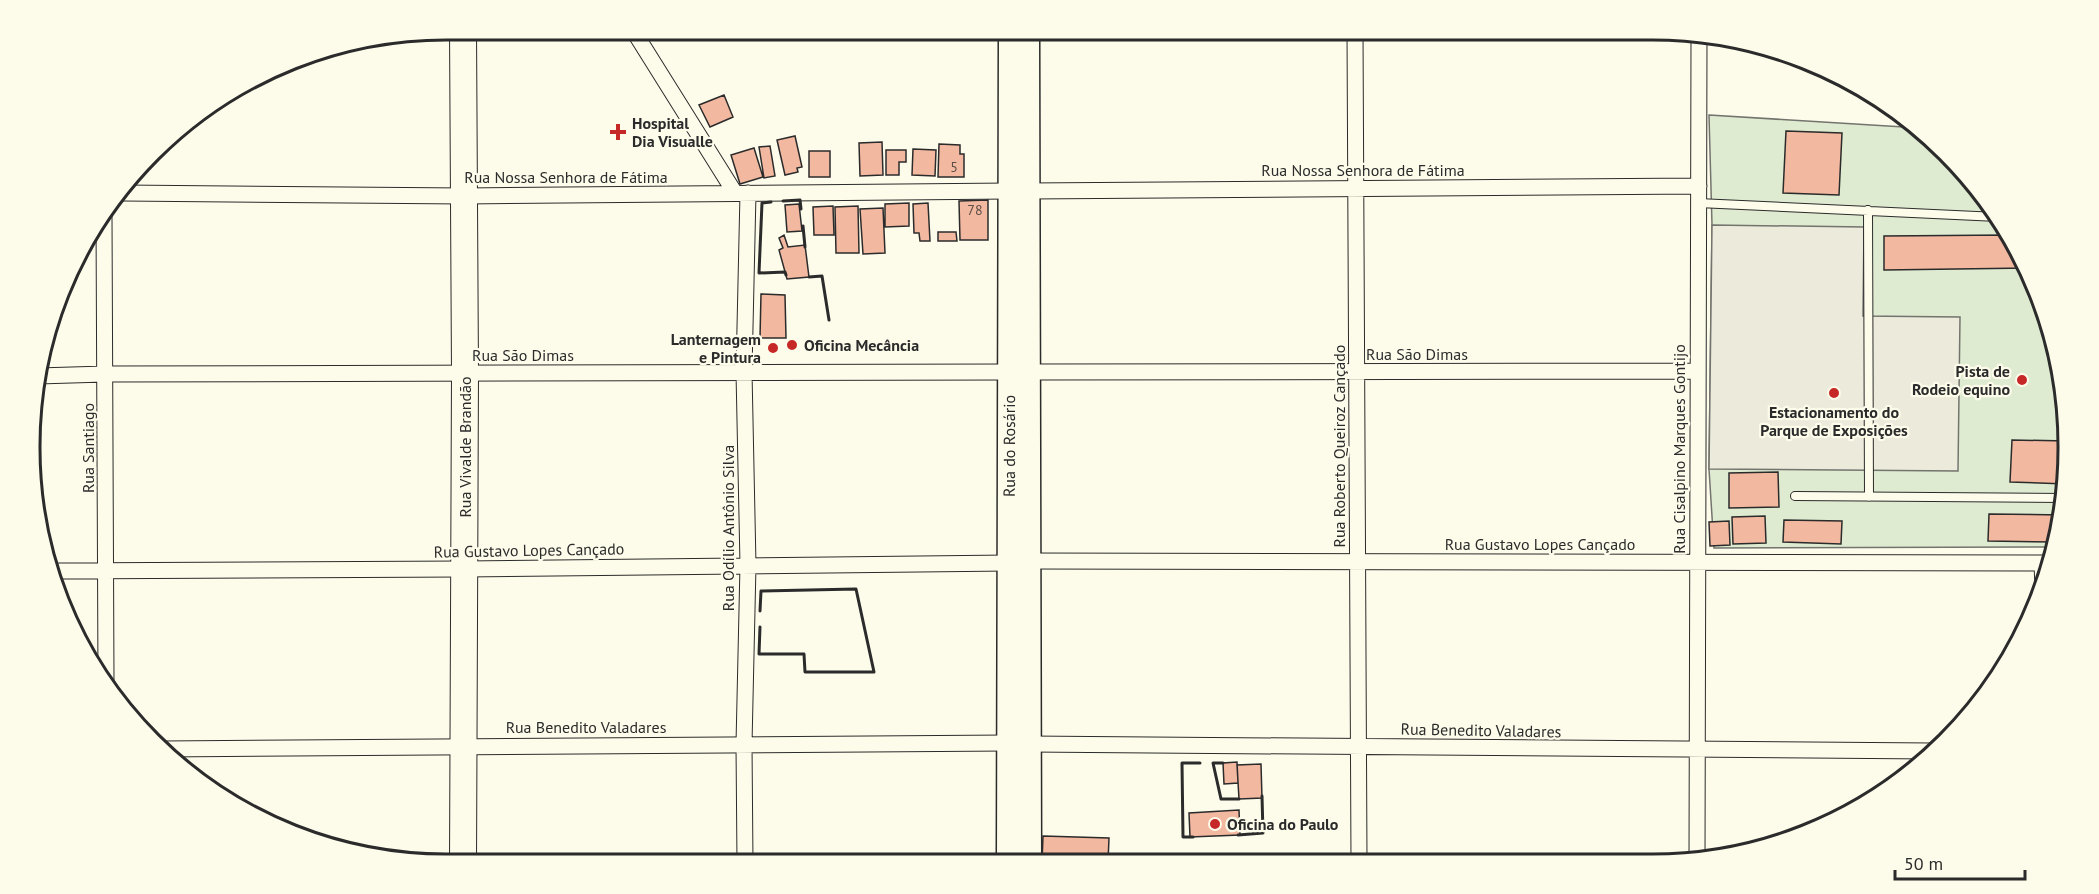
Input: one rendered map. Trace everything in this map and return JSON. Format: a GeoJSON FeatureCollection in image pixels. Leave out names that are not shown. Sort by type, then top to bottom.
{"type":"FeatureCollection","features":[{"type":"Feature","properties":{"kind":"main road","name":"Rua Vivalde Brandão"},"geometry":{"type":"LineString","coordinates":[[463,40],[465,373],[463,854]]}},
{"type":"Feature","properties":{"kind":"main road","name":"Rua do Rosário"},"geometry":{"type":"LineString","coordinates":[[1019,40],[1019,743],[1029,854]]}},
{"type":"Feature","properties":{"kind":"main road","name":"Rua do Rosário"},"geometry":{"type":"LineString","coordinates":[[1009,854],[1019,743]]}},
{"type":"Feature","properties":{"kind":"street"},"geometry":{"type":"LineString","coordinates":[[640,40],[742,193]]}},
{"type":"Feature","properties":{"kind":"street","name":"Rua Roberto Queiroz Cançado"},"geometry":{"type":"LineString","coordinates":[[1356,40],[1359,854]]}},
{"type":"Feature","properties":{"kind":"street","name":"Rua Cisalpino Marques Gontijo"},"geometry":{"type":"LineString","coordinates":[[1697,851],[1700,43]]}},
{"type":"Feature","properties":{"kind":"street","name":"Rua Nossa Senhora de Fátima"},"geometry":{"type":"LineString","coordinates":[[130,194],[464,195],[1698,186]]}},
{"type":"Feature","properties":{"kind":"street","name":"Rua Odílio Antônio Silva"},"geometry":{"type":"LineString","coordinates":[[742,193],[748,565],[744,744],[745,854]]}},
{"type":"Feature","properties":{"kind":"street","name":"Rua Santiago"},"geometry":{"type":"LineString","coordinates":[[104,229],[106,668]]}},
{"type":"Feature","properties":{"kind":"street","name":"Rua São Dimas"},"geometry":{"type":"LineString","coordinates":[[47,376],[1697,371]]}},
{"type":"Feature","properties":{"kind":"street","name":"Rua Gustavo Lopes Cançado"},"geometry":{"type":"LineString","coordinates":[[60,571],[464,569],[1019,562],[2042,563]]}},
{"type":"Feature","properties":{"kind":"street","name":"Rua Benedito Valadares"},"geometry":{"type":"LineString","coordinates":[[176,750],[1019,743],[1922,751]]}},
{"type":"Feature","properties":{"kind":"lane"},"geometry":{"type":"LineString","coordinates":[[1698,203],[1986,216]]}},
{"type":"Feature","properties":{"kind":"lane"},"geometry":{"type":"LineString","coordinates":[[1868,210],[1869,497]]}},
{"type":"Feature","properties":{"kind":"lane"},"geometry":{"type":"LineString","coordinates":[[1795,496],[2055,498]]}},
{"type":"Feature","properties":{"kind":"green space"},"geometry":{"type":"Polygon","coordinates":[[[1709,115],[1901,127],[1920,141],[1958,179],[1990,221],[2017,267],[2037,316],[2051,368],[2058,420],[2058,474],[2046,547],[1714,548],[1709,469],[1712,225],[1709,115]]]}},
{"type":"Feature","properties":{"kind":"shaded area","name":"Estacionamento do Parque de Exposições"},"geometry":{"type":"Polygon","coordinates":[[[1712,225],[1864,227],[1863,316],[1960,317],[1958,471],[1709,469],[1712,225]]]}},
{"type":"Feature","properties":{"kind":"building"},"geometry":{"type":"Polygon","coordinates":[[[724,95],[733,117],[710,127],[699,105],[724,95]]]}},
{"type":"Feature","properties":{"kind":"building"},"geometry":{"type":"Polygon","coordinates":[[[1786,131],[1842,133],[1839,195],[1783,193],[1786,131]]]}},
{"type":"Feature","properties":{"kind":"building"},"geometry":{"type":"Polygon","coordinates":[[[795,136],[802,167],[797,168],[798,172],[785,175],[777,140],[795,136]]]}},
{"type":"Feature","properties":{"kind":"building"},"geometry":{"type":"Polygon","coordinates":[[[882,142],[883,175],[860,176],[859,143],[882,142]]]}},
{"type":"Feature","properties":{"kind":"building"},"geometry":{"type":"Polygon","coordinates":[[[939,144],[960,145],[960,154],[964,154],[964,177],[938,177],[939,144]]]}},
{"type":"Feature","properties":{"kind":"building"},"geometry":{"type":"Polygon","coordinates":[[[770,146],[775,176],[764,178],[759,147],[770,146]]]}},
{"type":"Feature","properties":{"kind":"building"},"geometry":{"type":"Polygon","coordinates":[[[754,148],[763,177],[740,184],[731,155],[754,148]]]}},
{"type":"Feature","properties":{"kind":"building"},"geometry":{"type":"Polygon","coordinates":[[[913,149],[936,150],[935,176],[912,175],[913,149]]]}},
{"type":"Feature","properties":{"kind":"building"},"geometry":{"type":"Polygon","coordinates":[[[886,150],[906,150],[906,162],[899,162],[899,175],[886,175],[886,150]]]}},
{"type":"Feature","properties":{"kind":"building"},"geometry":{"type":"Polygon","coordinates":[[[809,151],[830,151],[830,177],[809,177],[809,151]]]}},
{"type":"Feature","properties":{"kind":"building"},"geometry":{"type":"Polygon","coordinates":[[[988,200],[988,240],[960,240],[959,201],[988,200]]]}},
{"type":"Feature","properties":{"kind":"building"},"geometry":{"type":"Polygon","coordinates":[[[909,203],[909,226],[885,227],[885,204],[909,203]]]}},
{"type":"Feature","properties":{"kind":"building"},"geometry":{"type":"Polygon","coordinates":[[[928,203],[930,241],[920,241],[919,233],[914,233],[913,204],[928,203]]]}},
{"type":"Feature","properties":{"kind":"building"},"geometry":{"type":"Polygon","coordinates":[[[799,204],[802,231],[787,232],[785,205],[799,204]]]}},
{"type":"Feature","properties":{"kind":"building"},"geometry":{"type":"Polygon","coordinates":[[[833,206],[834,235],[814,235],[813,207],[833,206]]]}},
{"type":"Feature","properties":{"kind":"building"},"geometry":{"type":"Polygon","coordinates":[[[858,206],[859,253],[836,253],[835,207],[858,206]]]}},
{"type":"Feature","properties":{"kind":"building"},"geometry":{"type":"Polygon","coordinates":[[[883,208],[885,253],[863,254],[860,209],[883,208]]]}},
{"type":"Feature","properties":{"kind":"building"},"geometry":{"type":"Polygon","coordinates":[[[938,232],[956,232],[957,241],[938,241],[938,232]]]}},
{"type":"Feature","properties":{"kind":"building"},"geometry":{"type":"Polygon","coordinates":[[[784,235],[788,247],[805,245],[809,277],[787,279],[779,250],[783,248],[779,238],[784,235]]]}},
{"type":"Feature","properties":{"kind":"building"},"geometry":{"type":"Polygon","coordinates":[[[1999,235],[2018,268],[1884,270],[1884,236],[1999,235]]]}},
{"type":"Feature","properties":{"kind":"building"},"geometry":{"type":"Polygon","coordinates":[[[761,294],[785,295],[786,338],[760,338],[761,294]]]}},
{"type":"Feature","properties":{"kind":"building"},"geometry":{"type":"Polygon","coordinates":[[[2012,440],[2058,441],[2057,484],[2010,482],[2012,440]]]}},
{"type":"Feature","properties":{"kind":"building"},"geometry":{"type":"Polygon","coordinates":[[[1778,472],[1779,507],[1729,508],[1729,473],[1778,472]]]}},
{"type":"Feature","properties":{"kind":"building"},"geometry":{"type":"Polygon","coordinates":[[[1989,514],[2053,515],[2047,542],[1988,541],[1989,514]]]}},
{"type":"Feature","properties":{"kind":"building"},"geometry":{"type":"Polygon","coordinates":[[[1765,516],[1766,543],[1733,544],[1732,517],[1765,516]]]}},
{"type":"Feature","properties":{"kind":"building"},"geometry":{"type":"Polygon","coordinates":[[[1784,520],[1842,521],[1841,544],[1783,542],[1784,520]]]}},
{"type":"Feature","properties":{"kind":"building"},"geometry":{"type":"Polygon","coordinates":[[[1729,521],[1730,545],[1710,546],[1709,522],[1729,521]]]}},
{"type":"Feature","properties":{"kind":"building","name":"Oficina do Paulo"},"geometry":{"type":"Polygon","coordinates":[[[1237,762],[1238,783],[1224,784],[1223,763],[1237,762]]]}},
{"type":"Feature","properties":{"kind":"building"},"geometry":{"type":"Polygon","coordinates":[[[1261,764],[1262,798],[1239,799],[1237,765],[1261,764]]]}},
{"type":"Feature","properties":{"kind":"building","name":"Oficina do Paulo"},"geometry":{"type":"Polygon","coordinates":[[[1239,810],[1240,835],[1190,837],[1189,813],[1239,810]]]}},
{"type":"Feature","properties":{"kind":"building"},"geometry":{"type":"Polygon","coordinates":[[[1043,836],[1109,838],[1108,854],[1042,854],[1043,836]]]}},
{"type":"Feature","properties":{"kind":"wall"},"geometry":{"type":"LineString","coordinates":[[783,201],[800,200],[801,209]]}},
{"type":"Feature","properties":{"kind":"wall"},"geometry":{"type":"LineString","coordinates":[[771,202],[762,203],[759,273],[785,272],[786,275]]}},
{"type":"Feature","properties":{"kind":"wall"},"geometry":{"type":"LineString","coordinates":[[803,226],[805,247]]}},
{"type":"Feature","properties":{"kind":"wall"},"geometry":{"type":"LineString","coordinates":[[809,277],[822,276],[829,320]]}},
{"type":"Feature","properties":{"kind":"wall"},"geometry":{"type":"LineString","coordinates":[[760,611],[761,591],[856,589],[874,672],[805,672],[804,654],[759,654],[760,627]]}},
{"type":"Feature","properties":{"kind":"wall"},"geometry":{"type":"LineString","coordinates":[[1193,837],[1183,837],[1182,763],[1200,763]]}},
{"type":"Feature","properties":{"kind":"wall"},"geometry":{"type":"LineString","coordinates":[[1223,763],[1213,763],[1221,799],[1239,799]]}},
{"type":"Feature","properties":{"kind":"wall"},"geometry":{"type":"LineString","coordinates":[[1238,835],[1263,833],[1262,796]]}},
{"type":"Feature","properties":{"kind":"place","name":"Hospital Dia Visualle"},"geometry":{"type":"Point","coordinates":[618,132]}},
{"type":"Feature","properties":{"kind":"place","name":"Oficina Mecância"},"geometry":{"type":"Point","coordinates":[792,345]}},
{"type":"Feature","properties":{"kind":"place","name":"Lanternagem e Pintura"},"geometry":{"type":"Point","coordinates":[773,348]}},
{"type":"Feature","properties":{"kind":"place","name":"Pista de Rodeio equino"},"geometry":{"type":"Point","coordinates":[2022,380]}},
{"type":"Feature","properties":{"kind":"place","name":"Estacionamento do Parque de Exposições"},"geometry":{"type":"Point","coordinates":[1834,393]}},
{"type":"Feature","properties":{"kind":"place","name":"Oficina do Paulo"},"geometry":{"type":"Point","coordinates":[1215,824]}}]}
